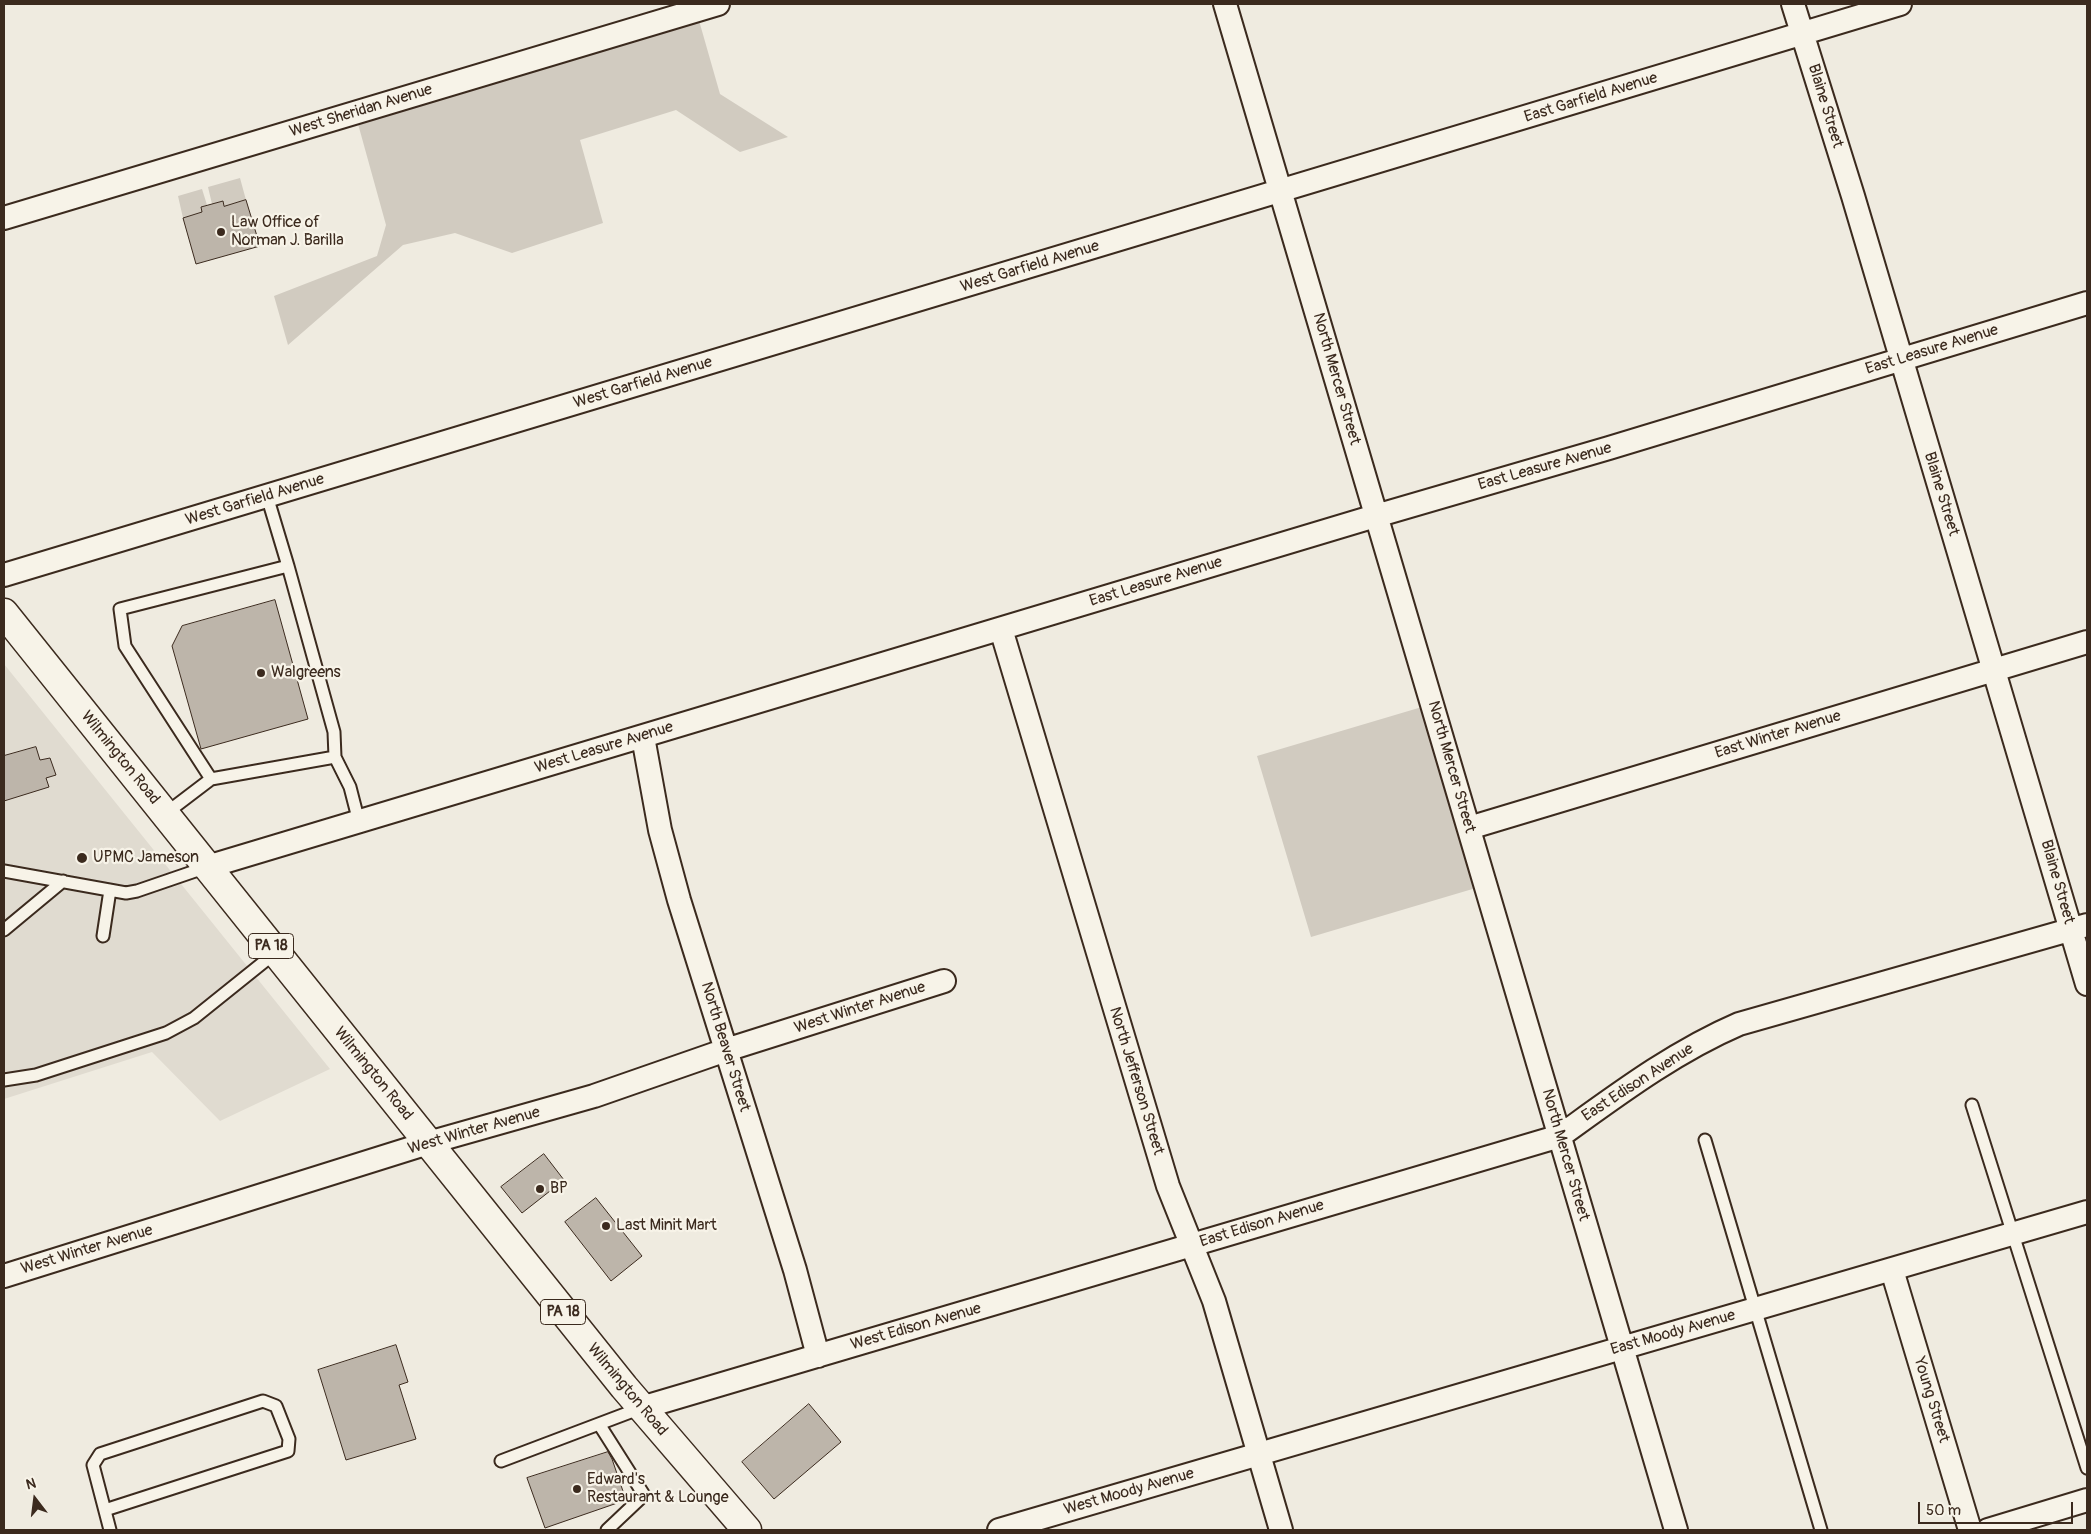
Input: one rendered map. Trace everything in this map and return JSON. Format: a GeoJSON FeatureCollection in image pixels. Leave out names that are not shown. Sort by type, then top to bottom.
{"type":"FeatureCollection","features":[{"type":"Feature","properties":{"kind":"main road","name":"Wilmington Road"},"geometry":{"type":"LineString","coordinates":[[4,614],[641,1408],[747,1530]]}},
{"type":"Feature","properties":{"kind":"street","name":"West Sheridan Avenue"},"geometry":{"type":"LineString","coordinates":[[4,218],[718,4]]}},
{"type":"Feature","properties":{"kind":"street","name":"North Mercer Street"},"geometry":{"type":"LineString","coordinates":[[1225,4],[1676,1530]]}},
{"type":"Feature","properties":{"kind":"street","name":"Blaine Street"},"geometry":{"type":"LineString","coordinates":[[1793,4],[1853,196],[1994,670],[2079,927],[2087,984]]}},
{"type":"Feature","properties":{"kind":"street","name":"East Garfield Avenue"},"geometry":{"type":"LineString","coordinates":[[1281,191],[1900,4]]}},
{"type":"Feature","properties":{"kind":"street","name":"West Garfield Avenue"},"geometry":{"type":"LineString","coordinates":[[4,575],[1281,191]]}},
{"type":"Feature","properties":{"kind":"street","name":"East Leasure Avenue"},"geometry":{"type":"LineString","coordinates":[[1001,629],[2087,303]]}},
{"type":"Feature","properties":{"kind":"street","name":"West Leasure Avenue"},"geometry":{"type":"LineString","coordinates":[[207,867],[1001,629]]}},
{"type":"Feature","properties":{"kind":"street","name":"North Jefferson Street"},"geometry":{"type":"LineString","coordinates":[[1001,629],[1168,1186],[1214,1301],[1281,1530]]}},
{"type":"Feature","properties":{"kind":"street","name":"East Winter Avenue"},"geometry":{"type":"LineString","coordinates":[[1469,828],[2087,642]]}},
{"type":"Feature","properties":{"kind":"street","name":"North Beaver Street"},"geometry":{"type":"LineString","coordinates":[[643,736],[660,830],[676,892],[795,1270],[818,1356]]}},
{"type":"Feature","properties":{"kind":"street","name":"East Edison Avenue"},"geometry":{"type":"LineString","coordinates":[[1191,1245],[1560,1136],[1656,1069],[1713,1035],[1739,1024],[2079,927]]}},
{"type":"Feature","properties":{"kind":"street","name":"West Winter Avenue"},"geometry":{"type":"LineString","coordinates":[[4,1276],[428,1143],[594,1096],[726,1050],[944,981]]}},
{"type":"Feature","properties":{"kind":"street","name":"East Moody Avenue"},"geometry":{"type":"LineString","coordinates":[[1258,1454],[2087,1212]]}},
{"type":"Feature","properties":{"kind":"street","name":"West Edison Avenue"},"geometry":{"type":"LineString","coordinates":[[641,1408],[1191,1245]]}},
{"type":"Feature","properties":{"kind":"street","name":"Young Street"},"geometry":{"type":"LineString","coordinates":[[1892,1270],[1970,1530]]}},
{"type":"Feature","properties":{"kind":"street","name":"West Moody Avenue"},"geometry":{"type":"LineString","coordinates":[[999,1530],[1258,1454]]}},
{"type":"Feature","properties":{"kind":"street"},"geometry":{"type":"LineString","coordinates":[[1988,1530],[2087,1500]]}},
{"type":"Feature","properties":{"kind":"lane"},"geometry":{"type":"LineString","coordinates":[[267,496],[334,732],[335,757],[350,787],[359,822]]}},
{"type":"Feature","properties":{"kind":"lane"},"geometry":{"type":"LineString","coordinates":[[211,778],[125,646],[120,608],[288,566]]}},
{"type":"Feature","properties":{"kind":"lane"},"geometry":{"type":"LineString","coordinates":[[165,814],[211,778],[335,757]]}},
{"type":"Feature","properties":{"kind":"lane"},"geometry":{"type":"LineString","coordinates":[[4,871],[126,893],[207,867]]}},
{"type":"Feature","properties":{"kind":"lane"},"geometry":{"type":"LineString","coordinates":[[4,930],[63,881]]}},
{"type":"Feature","properties":{"kind":"lane"},"geometry":{"type":"LineString","coordinates":[[103,936],[110,890]]}},
{"type":"Feature","properties":{"kind":"lane"},"geometry":{"type":"LineString","coordinates":[[4,1080],[36,1075],[166,1033],[194,1018],[276,952]]}},
{"type":"Feature","properties":{"kind":"lane"},"geometry":{"type":"LineString","coordinates":[[1972,1105],[2087,1468]]}},
{"type":"Feature","properties":{"kind":"lane"},"geometry":{"type":"LineString","coordinates":[[1705,1140],[1821,1530]]}},
{"type":"Feature","properties":{"kind":"lane"},"geometry":{"type":"LineString","coordinates":[[105,1510],[288,1451],[289,1439],[276,1406],[263,1401],[100,1454],[93,1465],[110,1530]]}},
{"type":"Feature","properties":{"kind":"lane"},"geometry":{"type":"LineString","coordinates":[[501,1461],[641,1408]]}},
{"type":"Feature","properties":{"kind":"lane"},"geometry":{"type":"LineString","coordinates":[[599,1424],[644,1495],[607,1530]]}},
{"type":"Feature","properties":{"kind":"shaded area"},"geometry":{"type":"Polygon","coordinates":[[[696,10],[720,94],[788,137],[740,152],[676,110],[580,140],[603,223],[512,253],[455,233],[403,245],[288,345],[274,296],[377,256],[386,225],[355,113],[696,10]]]}},
{"type":"Feature","properties":{"kind":"shaded area"},"geometry":{"type":"Polygon","coordinates":[[[240,178],[246,200],[224,206],[223,201],[212,204],[208,187],[240,178]]]}},
{"type":"Feature","properties":{"kind":"shaded area"},"geometry":{"type":"Polygon","coordinates":[[[202,189],[207,205],[201,207],[202,212],[183,218],[178,196],[202,189]]]}},
{"type":"Feature","properties":{"kind":"shaded area","name":"UPMC Jameson"},"geometry":{"type":"Polygon","coordinates":[[[4,664],[330,1069],[220,1121],[152,1052],[4,1099],[4,664]]]}},
{"type":"Feature","properties":{"kind":"shaded area"},"geometry":{"type":"Polygon","coordinates":[[[1432,704],[1486,885],[1311,937],[1257,756],[1432,704]]]}},
{"type":"Feature","properties":{"kind":"building","name":"Law Office of Norman J. Barilla"},"geometry":{"type":"Polygon","coordinates":[[[246,200],[260,246],[196,264],[183,218],[202,212],[201,207],[223,201],[224,206],[246,200]]]}},
{"type":"Feature","properties":{"kind":"building","name":"Walgreens"},"geometry":{"type":"Polygon","coordinates":[[[275,600],[308,719],[201,749],[172,646],[182,626],[275,600]]]}},
{"type":"Feature","properties":{"kind":"building"},"geometry":{"type":"Polygon","coordinates":[[[36,747],[40,760],[50,758],[56,775],[46,778],[49,787],[4,801],[4,756],[36,747]]]}},
{"type":"Feature","properties":{"kind":"building"},"geometry":{"type":"Polygon","coordinates":[[[544,1154],[564,1180],[522,1213],[501,1187],[544,1154]]]}},
{"type":"Feature","properties":{"kind":"building"},"geometry":{"type":"Polygon","coordinates":[[[596,1198],[642,1256],[611,1281],[565,1222],[596,1198]]]}},
{"type":"Feature","properties":{"kind":"building"},"geometry":{"type":"Polygon","coordinates":[[[396,1345],[408,1382],[399,1385],[416,1439],[346,1460],[318,1370],[396,1345]]]}},
{"type":"Feature","properties":{"kind":"building"},"geometry":{"type":"Polygon","coordinates":[[[809,1404],[841,1442],[774,1499],[742,1462],[809,1404]]]}},
{"type":"Feature","properties":{"kind":"building","name":"Edward's Restaurant & Lounge"},"geometry":{"type":"Polygon","coordinates":[[[608,1452],[626,1500],[545,1528],[527,1478],[608,1452]]]}},
{"type":"Feature","properties":{"kind":"place","name":"Law Office of Norman J. Barilla"},"geometry":{"type":"Point","coordinates":[221,232]}},
{"type":"Feature","properties":{"kind":"place","name":"Walgreens"},"geometry":{"type":"Point","coordinates":[261,673]}},
{"type":"Feature","properties":{"kind":"place","name":"UPMC Jameson"},"geometry":{"type":"Point","coordinates":[82,858]}},
{"type":"Feature","properties":{"kind":"place","name":"BP"},"geometry":{"type":"Point","coordinates":[540,1189]}},
{"type":"Feature","properties":{"kind":"place","name":"Last Minit Mart"},"geometry":{"type":"Point","coordinates":[606,1226]}},
{"type":"Feature","properties":{"kind":"place","name":"Edward's Restaurant & Lounge"},"geometry":{"type":"Point","coordinates":[577,1489]}}]}
